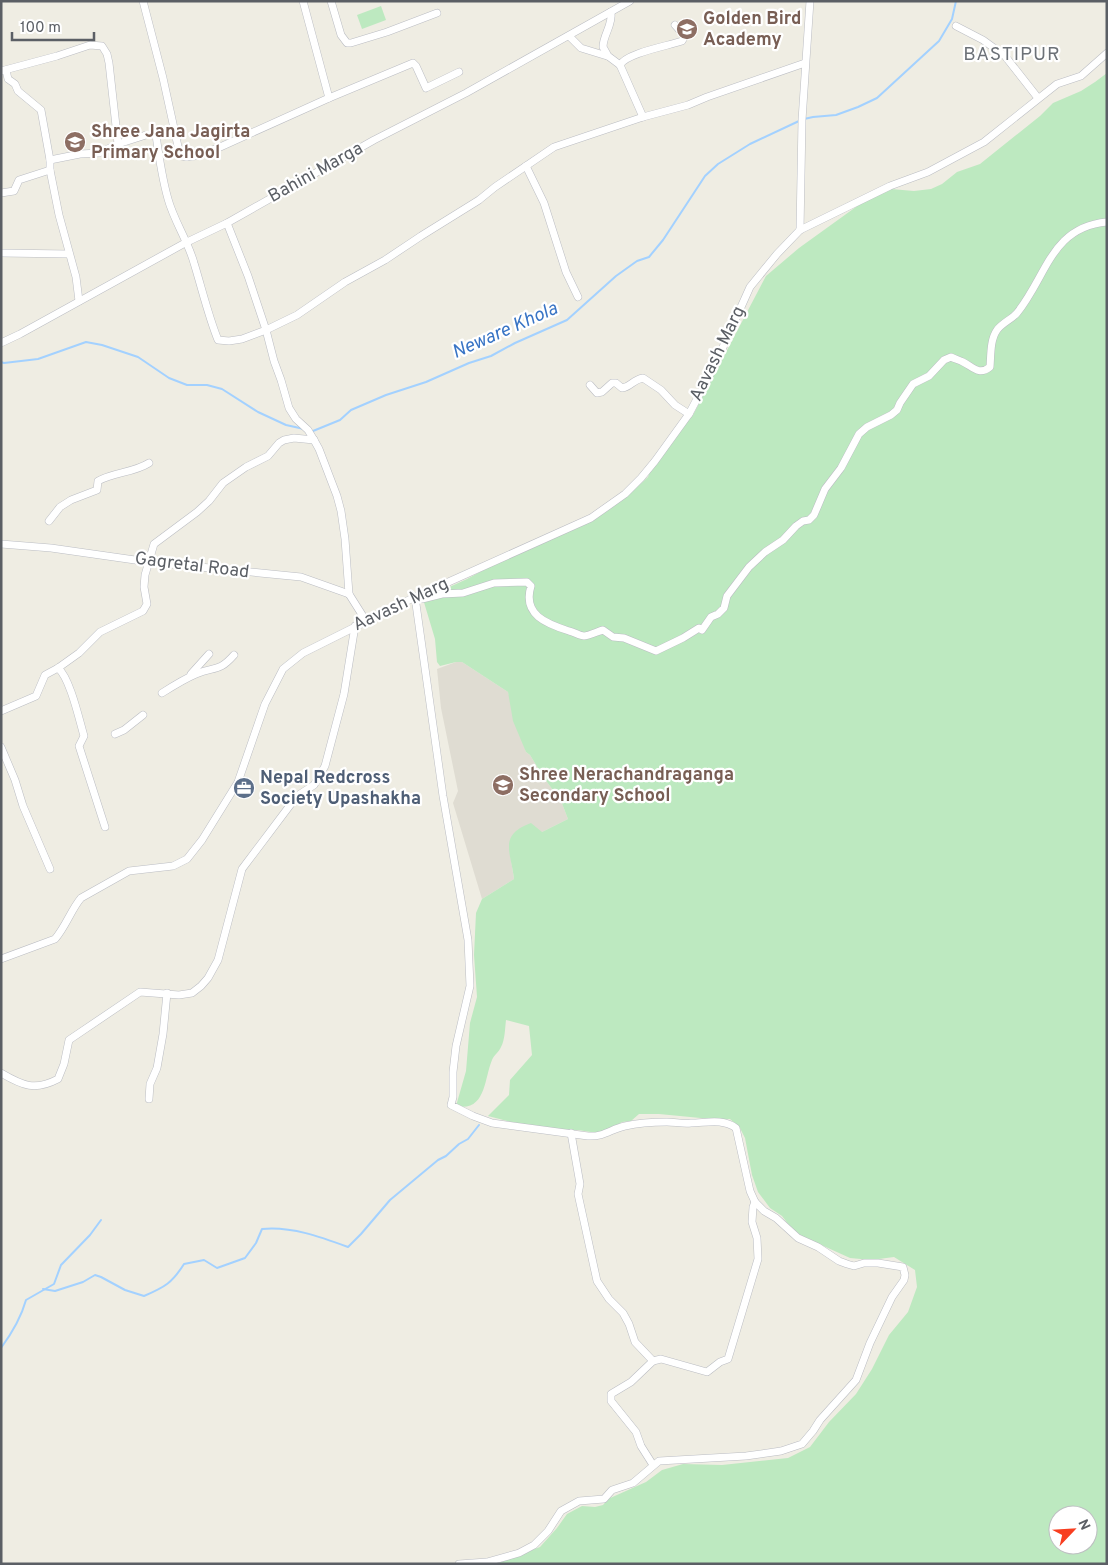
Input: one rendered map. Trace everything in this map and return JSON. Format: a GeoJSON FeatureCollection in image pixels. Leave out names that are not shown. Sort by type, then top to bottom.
{"type":"FeatureCollection","features":[{"type":"Feature","properties":{"kind":"street"},"geometry":{"type":"LineString","coordinates":[[143,1],[179,151],[182,156],[194,156],[218,148],[413,63],[426,88],[459,72]]}},
{"type":"Feature","properties":{"kind":"street"},"geometry":{"type":"LineString","coordinates":[[303,1],[329,98]]}},
{"type":"Feature","properties":{"kind":"street"},"geometry":{"type":"LineString","coordinates":[[331,1],[341,35],[347,43],[387,32],[437,13]]}},
{"type":"Feature","properties":{"kind":"street","name":"Bahini Marga"},"geometry":{"type":"LineString","coordinates":[[1,343],[185,242],[227,223],[358,149],[466,93],[630,1]]}},
{"type":"Feature","properties":{"kind":"street"},"geometry":{"type":"LineString","coordinates":[[810,1],[809,34],[805,63],[800,230],[890,186],[928,172],[984,142],[1057,84],[1081,76],[1107,53]]}},
{"type":"Feature","properties":{"kind":"street"},"geometry":{"type":"LineString","coordinates":[[611,12],[611,21],[603,42],[604,52],[620,65],[643,117]]}},
{"type":"Feature","properties":{"kind":"street"},"geometry":{"type":"LineString","coordinates":[[620,65],[622,60],[636,54],[667,47],[682,41],[685,36],[674,25]]}},
{"type":"Feature","properties":{"kind":"street"},"geometry":{"type":"LineString","coordinates":[[956,26],[984,40],[1005,56],[1038,98]]}},
{"type":"Feature","properties":{"kind":"street"},"geometry":{"type":"LineString","coordinates":[[569,36],[580,48],[608,56]]}},
{"type":"Feature","properties":{"kind":"street"},"geometry":{"type":"LineString","coordinates":[[80,301],[76,277],[59,215],[41,110],[18,91],[15,84],[8,79],[4,70],[90,45],[102,46],[107,54],[109,63],[118,144]]}},
{"type":"Feature","properties":{"kind":"street"},"geometry":{"type":"LineString","coordinates":[[50,160],[99,152],[146,135],[156,135],[162,176],[168,200],[194,261],[205,306],[218,340],[229,341],[242,339],[266,330],[296,315],[479,200],[554,147],[643,117],[688,106],[707,97],[805,63]]}},
{"type":"Feature","properties":{"kind":"street"},"geometry":{"type":"LineString","coordinates":[[526,166],[544,203],[566,272],[578,297]]}},
{"type":"Feature","properties":{"kind":"street"},"geometry":{"type":"LineString","coordinates":[[1,193],[14,191],[18,180],[50,170]]}},
{"type":"Feature","properties":{"kind":"street"},"geometry":{"type":"LineString","coordinates":[[459,1564],[487,1562],[534,1545],[548,1531],[561,1511],[579,1501],[604,1499],[612,1490],[633,1483],[659,1461],[781,1452],[802,1444],[820,1420],[856,1380],[876,1330],[892,1297],[906,1275],[903,1267],[878,1263],[864,1263],[854,1266],[839,1261],[818,1246],[798,1238],[776,1218],[764,1211],[755,1202],[750,1191],[736,1128],[730,1124],[708,1121],[622,1126],[597,1137],[492,1123],[452,1105],[456,1046],[470,986],[468,940],[443,796],[415,597],[422,599],[442,594],[463,593],[494,583],[527,582],[531,586],[529,602],[540,620],[584,636],[603,630],[613,637],[624,638],[656,651],[699,628],[702,630],[711,617],[718,614],[724,608],[727,596],[749,567],[765,552],[783,540],[796,526],[803,521],[810,520],[825,489],[841,468],[859,434],[897,410],[913,384],[929,376],[944,360],[951,357],[980,371],[988,370],[990,367],[993,338],[998,329],[1016,314],[1061,242],[1072,232],[1086,225],[1107,222]]}},
{"type":"Feature","properties":{"kind":"street"},"geometry":{"type":"LineString","coordinates":[[227,223],[248,276],[289,408],[296,419],[308,430],[319,449],[341,511],[349,594],[366,621]]}},
{"type":"Feature","properties":{"kind":"street","name":"Aavash Marg"},"geometry":{"type":"LineString","coordinates":[[1,959],[55,938],[61,932],[81,898],[129,871],[173,866],[187,860],[202,840],[238,782],[266,704],[283,669],[303,653],[415,597],[591,518],[625,494],[655,461],[689,414],[715,365],[750,288],[777,254],[800,230]]}},
{"type":"Feature","properties":{"kind":"street"},"geometry":{"type":"LineString","coordinates":[[1,254],[69,254]]}},
{"type":"Feature","properties":{"kind":"street"},"geometry":{"type":"LineString","coordinates":[[590,385],[597,393],[602,392],[612,383],[626,388],[635,380],[643,378],[661,390],[675,405],[689,414]]}},
{"type":"Feature","properties":{"kind":"street"},"geometry":{"type":"LineString","coordinates":[[1,711],[36,696],[45,675],[79,652],[100,632],[143,611],[147,604],[144,587],[154,544],[197,512],[209,501],[223,483],[246,467],[268,456],[284,440],[294,438],[314,440]]}},
{"type":"Feature","properties":{"kind":"street"},"geometry":{"type":"LineString","coordinates":[[49,521],[60,507],[71,500],[97,490],[98,481],[106,477],[140,469],[149,463]]}},
{"type":"Feature","properties":{"kind":"street","name":"Gagretal Road"},"geometry":{"type":"LineString","coordinates":[[1,544],[51,548],[149,562],[292,576],[349,594]]}},
{"type":"Feature","properties":{"kind":"street"},"geometry":{"type":"LineString","coordinates":[[1,1073],[31,1087],[46,1086],[58,1079],[64,1064],[69,1040],[140,992],[179,995],[192,993],[208,978],[219,954],[242,869],[297,796],[314,785],[325,766],[344,694],[355,626]]}},
{"type":"Feature","properties":{"kind":"street"},"geometry":{"type":"LineString","coordinates":[[189,677],[209,654]]}},
{"type":"Feature","properties":{"kind":"street"},"geometry":{"type":"LineString","coordinates":[[162,693],[189,677],[206,670],[222,667],[234,655]]}},
{"type":"Feature","properties":{"kind":"street"},"geometry":{"type":"LineString","coordinates":[[58,668],[62,672],[73,699],[84,736],[79,746],[105,827]]}},
{"type":"Feature","properties":{"kind":"street"},"geometry":{"type":"LineString","coordinates":[[114,734],[124,730],[143,714]]}},
{"type":"Feature","properties":{"kind":"street"},"geometry":{"type":"LineString","coordinates":[[1,747],[15,780],[23,806],[50,869]]}},
{"type":"Feature","properties":{"kind":"street"},"geometry":{"type":"LineString","coordinates":[[149,1099],[150,1084],[157,1068],[163,1034],[167,993]]}},
{"type":"Feature","properties":{"kind":"street"},"geometry":{"type":"LineString","coordinates":[[571,1133],[580,1184],[578,1194],[597,1281],[609,1299],[623,1313],[635,1342],[653,1360]]}},
{"type":"Feature","properties":{"kind":"street"},"geometry":{"type":"LineString","coordinates":[[653,1465],[641,1446],[636,1432],[611,1401],[611,1394],[630,1382],[653,1360],[661,1358],[706,1372],[728,1359],[758,1259],[757,1238],[752,1222],[755,1202]]}},
{"type":"Feature","properties":{"kind":"shaded area","name":"Shree Nerachandraganga Secondary School"},"geometry":{"type":"Polygon","coordinates":[[[456,662],[462,662],[508,692],[526,752],[530,755],[561,801],[568,819],[542,832],[510,854],[514,879],[482,899],[453,803],[458,791],[441,708],[437,669],[456,662]]]}},
{"type":"Feature","properties":{"kind":"green space"},"geometry":{"type":"Polygon","coordinates":[[[381,6],[386,20],[362,29],[357,15],[381,6]]]}},
{"type":"Feature","properties":{"kind":"green space"},"geometry":{"type":"Polygon","coordinates":[[[1107,73],[1107,1564],[496,1564],[540,1547],[567,1514],[582,1506],[595,1507],[603,1505],[608,1499],[646,1482],[662,1470],[683,1464],[722,1465],[788,1458],[810,1447],[829,1422],[856,1394],[872,1369],[889,1335],[908,1312],[917,1287],[915,1270],[894,1257],[871,1260],[850,1258],[795,1233],[782,1216],[770,1208],[758,1192],[752,1175],[745,1138],[740,1128],[730,1119],[639,1114],[631,1121],[622,1122],[610,1130],[597,1133],[561,1130],[511,1122],[488,1116],[509,1095],[510,1080],[532,1055],[529,1026],[506,1020],[502,1044],[492,1060],[485,1084],[478,1099],[466,1107],[456,1106],[466,1071],[470,1023],[477,997],[474,955],[476,913],[482,899],[514,879],[509,845],[514,833],[531,823],[542,832],[568,819],[561,801],[530,755],[526,752],[513,721],[508,692],[462,662],[440,666],[437,662],[435,639],[423,599],[467,579],[502,560],[557,536],[634,490],[648,477],[655,456],[673,440],[693,415],[766,276],[799,248],[867,199],[891,189],[914,191],[931,189],[942,184],[957,172],[980,164],[1040,116],[1053,103],[1081,91],[1107,73]]]}},
{"type":"Feature","properties":{"kind":"waterway","name":"Neware Khola"},"geometry":{"type":"LineString","coordinates":[[804,119],[836,115],[877,98],[939,41],[952,19],[956,1]]}},
{"type":"Feature","properties":{"kind":"waterway","name":"Neware Khola"},"geometry":{"type":"LineString","coordinates":[[311,431],[340,420],[351,410],[491,356],[567,320],[616,276],[637,261],[649,257],[663,240],[705,176],[718,164],[750,144],[799,121]]}},
{"type":"Feature","properties":{"kind":"waterway","name":"Neware Khola"},"geometry":{"type":"LineString","coordinates":[[1,362],[38,359],[86,342],[102,345],[138,357],[169,378],[187,385],[207,385],[222,389],[258,412],[286,425],[304,429]]}},
{"type":"Feature","properties":{"kind":"waterway"},"geometry":{"type":"LineString","coordinates":[[43,1289],[55,1291],[83,1282],[95,1275],[125,1290],[144,1296],[167,1284],[176,1276],[184,1264],[204,1260],[217,1268],[245,1258],[256,1243],[262,1229],[295,1231],[317,1236],[348,1247],[390,1200],[438,1160],[468,1139],[479,1125]]}},
{"type":"Feature","properties":{"kind":"waterway"},"geometry":{"type":"LineString","coordinates":[[1,1348],[16,1325],[26,1300],[54,1284],[61,1265],[90,1235],[101,1220]]}},
{"type":"Feature","properties":{"kind":"place","name":"Golden Bird Academy"},"geometry":{"type":"Point","coordinates":[687,29]}},
{"type":"Feature","properties":{"kind":"place","name":"Shree Jana Jagirta Primary School"},"geometry":{"type":"Point","coordinates":[75,142]}},
{"type":"Feature","properties":{"kind":"place","name":"Shree Nerachandraganga Secondary School"},"geometry":{"type":"Point","coordinates":[503,785]}},
{"type":"Feature","properties":{"kind":"place","name":"Nepal Redcross Society Upashakha"},"geometry":{"type":"Point","coordinates":[244,788]}},
{"type":"Feature","properties":{"kind":"district","name":"BASTIPUR"},"geometry":{"type":"Point","coordinates":[1012,55]}}]}
